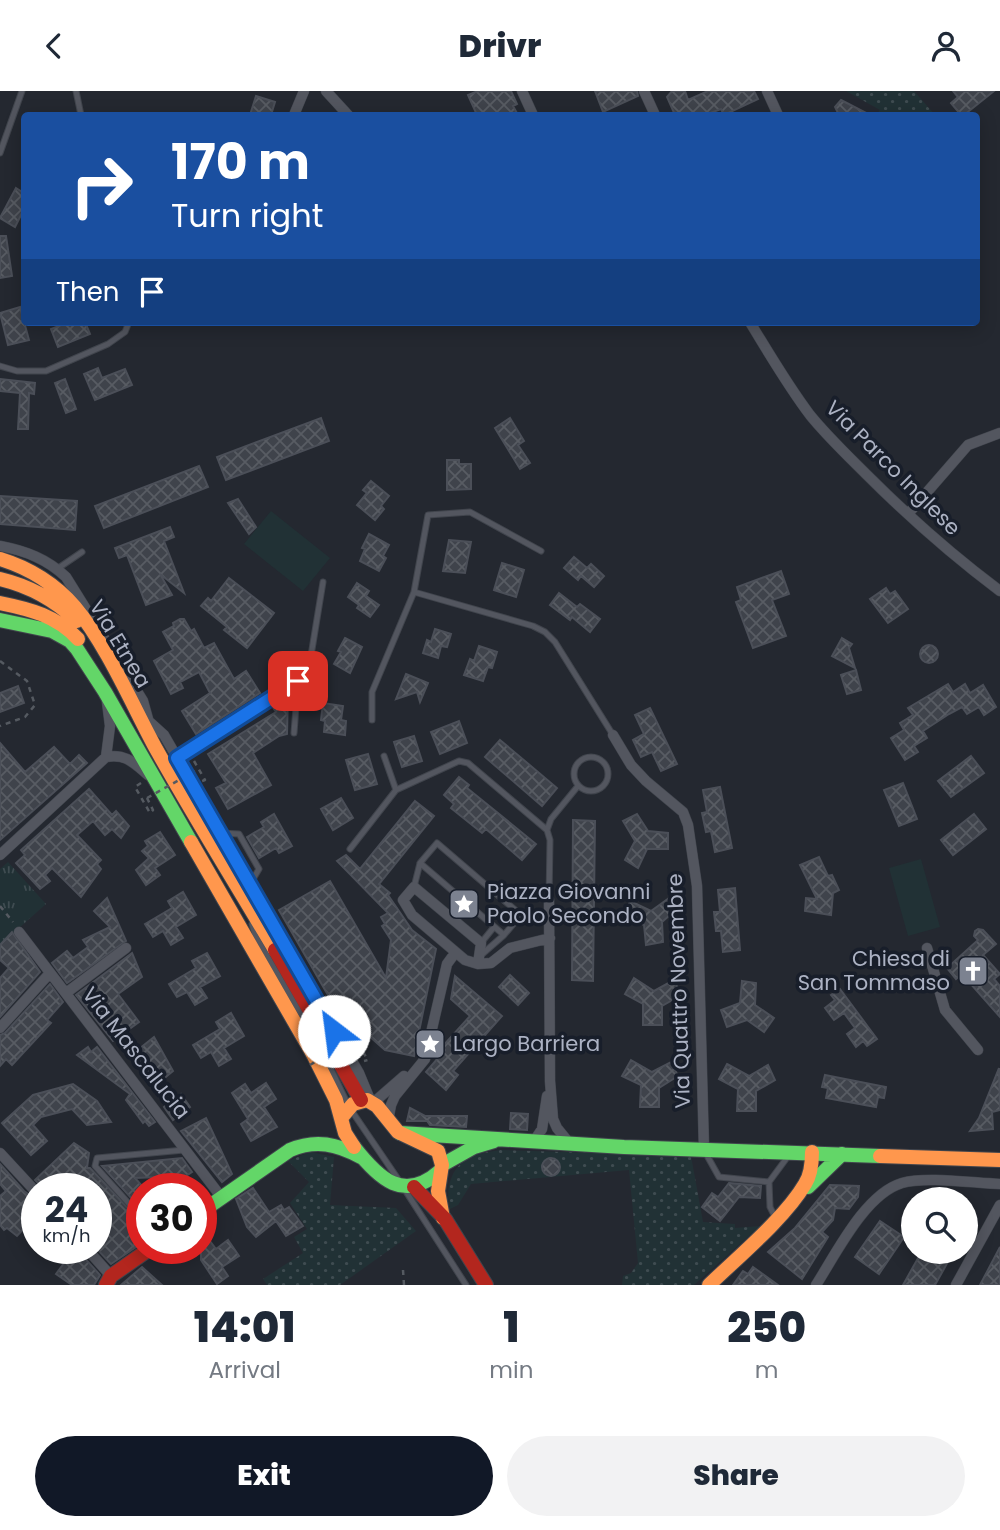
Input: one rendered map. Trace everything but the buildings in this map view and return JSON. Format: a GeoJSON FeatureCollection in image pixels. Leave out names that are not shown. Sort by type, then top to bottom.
{"type":"FeatureCollection","features":[{"type":"Feature","properties":{"kind":"main road","name":"Via Etnea"},"geometry":{"type":"LineString","coordinates":[[0,559],[22,566],[48,581],[75,607],[92,630],[158,750],[216,836],[248,892],[355,1106]]}},
{"type":"Feature","properties":{"kind":"main road","name":"Via Etnea"},"geometry":{"type":"LineString","coordinates":[[0,579],[37,591],[72,616],[88,634],[133,707]]}},
{"type":"Feature","properties":{"kind":"main road"},"geometry":{"type":"LineString","coordinates":[[0,603],[40,612],[67,627],[81,642],[105,692]]}},
{"type":"Feature","properties":{"kind":"main road"},"geometry":{"type":"LineString","coordinates":[[0,620],[61,635],[79,651],[314,1056],[355,1106],[388,1121],[399,1133],[438,1151],[441,1168],[438,1191],[443,1218]]}},
{"type":"Feature","properties":{"kind":"main road"},"geometry":{"type":"LineString","coordinates":[[355,1106],[346,1135],[385,1179],[422,1193],[443,1218],[486,1285]]}},
{"type":"Feature","properties":{"kind":"main road"},"geometry":{"type":"LineString","coordinates":[[399,1133],[570,1144],[1000,1160]]}},
{"type":"Feature","properties":{"kind":"main road"},"geometry":{"type":"LineString","coordinates":[[409,1187],[427,1183],[441,1168],[474,1147],[496,1140]]}},
{"type":"Feature","properties":{"kind":"main road"},"geometry":{"type":"LineString","coordinates":[[217,1201],[290,1150],[303,1144],[336,1144],[365,1159]]}},
{"type":"Feature","properties":{"kind":"main road"},"geometry":{"type":"LineString","coordinates":[[791,1204],[807,1182],[812,1152]]}},
{"type":"Feature","properties":{"kind":"main road"},"geometry":{"type":"LineString","coordinates":[[709,1285],[842,1154]]}},
{"type":"Feature","properties":{"kind":"main road"},"geometry":{"type":"LineString","coordinates":[[109,1281],[131,1264]]}},
{"type":"Feature","properties":{"kind":"street"},"geometry":{"type":"LineString","coordinates":[[295,112],[304,91]]}},
{"type":"Feature","properties":{"kind":"street"},"geometry":{"type":"LineString","coordinates":[[326,91],[345,112]]}},
{"type":"Feature","properties":{"kind":"street"},"geometry":{"type":"LineString","coordinates":[[522,91],[532,112]]}},
{"type":"Feature","properties":{"kind":"street"},"geometry":{"type":"LineString","coordinates":[[644,91],[654,112]]}},
{"type":"Feature","properties":{"kind":"street"},"geometry":{"type":"LineString","coordinates":[[767,91],[777,112]]}},
{"type":"Feature","properties":{"kind":"street","name":"Via Parco Inglese"},"geometry":{"type":"LineString","coordinates":[[752,326],[810,414],[833,440],[908,514],[959,560],[1000,591]]}},
{"type":"Feature","properties":{"kind":"street"},"geometry":{"type":"LineString","coordinates":[[908,514],[968,445],[1000,433]]}},
{"type":"Feature","properties":{"kind":"street"},"geometry":{"type":"LineString","coordinates":[[0,546],[36,556],[57,569],[75,589],[143,701],[158,750]]}},
{"type":"Feature","properties":{"kind":"street"},"geometry":{"type":"LineString","coordinates":[[105,692],[110,726],[106,757]]}},
{"type":"Feature","properties":{"kind":"street"},"geometry":{"type":"LineString","coordinates":[[133,707],[164,735],[216,836]]}},
{"type":"Feature","properties":{"kind":"street","name":"Via Quattro Novembre"},"geometry":{"type":"LineString","coordinates":[[613,735],[631,765],[683,813],[688,825],[698,886],[704,1149]]}},
{"type":"Feature","properties":{"kind":"street"},"geometry":{"type":"LineString","coordinates":[[0,855],[106,757],[116,755],[129,759],[158,784]]}},
{"type":"Feature","properties":{"kind":"street"},"geometry":{"type":"LineString","coordinates":[[479,960],[481,943],[414,887],[403,899],[412,915],[465,960],[491,963],[510,948],[550,938]]}},
{"type":"Feature","properties":{"kind":"street"},"geometry":{"type":"LineString","coordinates":[[549,900],[550,1081],[553,1119],[570,1144]]}},
{"type":"Feature","properties":{"kind":"street","name":"Via Mascalucia"},"geometry":{"type":"LineString","coordinates":[[19,932],[222,1198]]}},
{"type":"Feature","properties":{"kind":"street"},"geometry":{"type":"LineString","coordinates":[[66,993],[126,947]]}},
{"type":"Feature","properties":{"kind":"street"},"geometry":{"type":"LineString","coordinates":[[927,948],[945,1010],[978,1050]]}},
{"type":"Feature","properties":{"kind":"street"},"geometry":{"type":"LineString","coordinates":[[388,1121],[391,1105],[425,1059],[447,964],[455,953]]}},
{"type":"Feature","properties":{"kind":"street"},"geometry":{"type":"LineString","coordinates":[[0,1028],[50,973]]}},
{"type":"Feature","properties":{"kind":"street"},"geometry":{"type":"LineString","coordinates":[[355,1106],[391,1089],[420,1059],[431,1028]]}},
{"type":"Feature","properties":{"kind":"street"},"geometry":{"type":"LineString","coordinates":[[534,1141],[542,1129],[550,1081]]}},
{"type":"Feature","properties":{"kind":"street"},"geometry":{"type":"LineString","coordinates":[[0,1153],[21,1176]]}},
{"type":"Feature","properties":{"kind":"street"},"geometry":{"type":"LineString","coordinates":[[816,1285],[868,1206],[885,1191],[915,1181],[1000,1184]]}},
{"type":"Feature","properties":{"kind":"street"},"geometry":{"type":"LineString","coordinates":[[956,1285],[1000,1205]]}},
{"type":"Feature","properties":{"kind":"street"},"geometry":{"type":"LineString","coordinates":[[97,1264],[109,1281]]}},
{"type":"Feature","properties":{"kind":"lane"},"geometry":{"type":"LineString","coordinates":[[0,153],[22,91]]}},
{"type":"Feature","properties":{"kind":"lane"},"geometry":{"type":"LineString","coordinates":[[76,91],[80,112]]}},
{"type":"Feature","properties":{"kind":"lane"},"geometry":{"type":"LineString","coordinates":[[0,366],[17,371],[46,371],[108,344],[125,332],[127,326]]}},
{"type":"Feature","properties":{"kind":"lane"},"geometry":{"type":"LineString","coordinates":[[372,720],[372,692],[414,592],[428,515],[470,512],[541,551]]}},
{"type":"Feature","properties":{"kind":"lane"},"geometry":{"type":"LineString","coordinates":[[57,569],[82,552]]}},
{"type":"Feature","properties":{"kind":"lane"},"geometry":{"type":"LineString","coordinates":[[177,758],[308,674],[323,582]]}},
{"type":"Feature","properties":{"kind":"lane"},"geometry":{"type":"LineString","coordinates":[[414,592],[533,626],[545,632],[555,642],[613,735]]}},
{"type":"Feature","properties":{"kind":"lane"},"geometry":{"type":"LineString","coordinates":[[294,733],[298,681]]}},
{"type":"Feature","properties":{"kind":"lane"},"geometry":{"type":"LineString","coordinates":[[384,756],[396,790]]}},
{"type":"Feature","properties":{"kind":"lane"},"geometry":{"type":"LineString","coordinates":[[594,757],[606,765],[607,779],[598,790],[591,791],[578,786],[573,772],[580,760],[594,757]]}},
{"type":"Feature","properties":{"kind":"lane"},"geometry":{"type":"LineString","coordinates":[[350,849],[396,790],[459,761],[468,763],[547,830],[550,840],[549,900]]}},
{"type":"Feature","properties":{"kind":"lane"},"geometry":{"type":"LineString","coordinates":[[547,830],[551,819],[578,786]]}},
{"type":"Feature","properties":{"kind":"lane"},"geometry":{"type":"LineString","coordinates":[[216,836],[239,834],[259,869],[248,892],[255,935]]}},
{"type":"Feature","properties":{"kind":"lane"},"geometry":{"type":"LineString","coordinates":[[414,887],[420,863],[437,842],[522,915],[479,960]]}},
{"type":"Feature","properties":{"kind":"lane"},"geometry":{"type":"LineString","coordinates":[[420,863],[504,935]]}},
{"type":"Feature","properties":{"kind":"lane"},"geometry":{"type":"LineString","coordinates":[[230,911],[255,935],[355,1106],[409,1187],[466,1285]]}},
{"type":"Feature","properties":{"kind":"lane"},"geometry":{"type":"LineString","coordinates":[[481,943],[494,927]]}},
{"type":"Feature","properties":{"kind":"lane"},"geometry":{"type":"LineString","coordinates":[[704,1149],[719,1177],[769,1182]]}},
{"type":"Feature","properties":{"kind":"lane"},"geometry":{"type":"LineString","coordinates":[[126,1201],[95,1166],[97,1158],[187,1150]]}},
{"type":"Feature","properties":{"kind":"lane"},"geometry":{"type":"LineString","coordinates":[[776,1219],[770,1207],[769,1182],[791,1151]]}},
{"type":"Feature","properties":{"kind":"path"},"geometry":{"type":"LineString","coordinates":[[0,661],[27,681],[35,705],[25,716],[0,726]]}},
{"type":"Feature","properties":{"kind":"path"},"geometry":{"type":"LineString","coordinates":[[194,761],[205,780]]}},
{"type":"Feature","properties":{"kind":"path"},"geometry":{"type":"LineString","coordinates":[[141,783],[135,787],[150,813],[153,810],[146,798],[195,771]]}},
{"type":"Feature","properties":{"kind":"path"},"geometry":{"type":"LineString","coordinates":[[0,906],[19,932]]}},
{"type":"Feature","properties":{"kind":"path"},"geometry":{"type":"LineString","coordinates":[[310,1065],[351,1040]]}},
{"type":"Feature","properties":{"kind":"path"},"geometry":{"type":"LineString","coordinates":[[403,1270],[404,1285]]}},
{"type":"Feature","properties":{"kind":"green space"},"geometry":{"type":"Polygon","coordinates":[[[846,91],[914,91],[932,112],[878,112],[880,110],[846,91]]]}},
{"type":"Feature","properties":{"kind":"green space"},"geometry":{"type":"Polygon","coordinates":[[[271,511],[330,558],[303,591],[244,544],[271,511]]]}},
{"type":"Feature","properties":{"kind":"green space"},"geometry":{"type":"Polygon","coordinates":[[[921,859],[940,927],[908,936],[889,868],[921,859]]]}},
{"type":"Feature","properties":{"kind":"green space"},"geometry":{"type":"Polygon","coordinates":[[[8,862],[46,904],[0,945],[0,869],[8,862]]]}},
{"type":"Feature","properties":{"kind":"green space"},"geometry":{"type":"Polygon","coordinates":[[[500,1150],[691,1156],[703,1222],[735,1224],[735,1228],[760,1226],[694,1285],[622,1285],[623,1276],[631,1273],[638,1263],[629,1170],[471,1184],[458,1205],[450,1209],[450,1181],[461,1163],[483,1153],[500,1150]]]}},
{"type":"Feature","properties":{"kind":"green space"},"geometry":{"type":"Polygon","coordinates":[[[310,1152],[334,1157],[330,1205],[396,1208],[416,1231],[340,1285],[267,1285],[263,1279],[303,1253],[294,1237],[307,1229],[290,1203],[309,1182],[288,1161],[310,1152]]]}},
{"type":"Feature","properties":{"kind":"traffic: fast"},"geometry":{"type":"LineString","coordinates":[[0,620],[52,631],[70,641],[77,649],[105,692],[191,842]]}},
{"type":"Feature","properties":{"kind":"traffic: fast"},"geometry":{"type":"LineString","coordinates":[[400,1133],[624,1147],[880,1156]]}},
{"type":"Feature","properties":{"kind":"traffic: fast"},"geometry":{"type":"LineString","coordinates":[[442,1165],[474,1147],[494,1141]]}},
{"type":"Feature","properties":{"kind":"traffic: fast"},"geometry":{"type":"LineString","coordinates":[[217,1201],[290,1150],[318,1144],[343,1149],[361,1157]]}},
{"type":"Feature","properties":{"kind":"traffic: fast"},"geometry":{"type":"LineString","coordinates":[[354,1147],[373,1169],[393,1183],[415,1185],[440,1171]]}},
{"type":"Feature","properties":{"kind":"traffic: fast"},"geometry":{"type":"LineString","coordinates":[[808,1187],[842,1154]]}},
{"type":"Feature","properties":{"kind":"traffic: slow"},"geometry":{"type":"LineString","coordinates":[[0,559],[21,567],[50,584],[75,607],[86,622],[108,656],[169,772],[275,950]]}},
{"type":"Feature","properties":{"kind":"traffic: slow"},"geometry":{"type":"LineString","coordinates":[[0,579],[42,595],[77,621]]}},
{"type":"Feature","properties":{"kind":"traffic: slow"},"geometry":{"type":"LineString","coordinates":[[0,603],[52,619],[78,639]]}},
{"type":"Feature","properties":{"kind":"traffic: slow"},"geometry":{"type":"LineString","coordinates":[[191,842],[314,1056],[336,1100],[345,1133],[354,1147]]}},
{"type":"Feature","properties":{"kind":"traffic: slow"},"geometry":{"type":"LineString","coordinates":[[342,1117],[353,1104],[367,1100],[377,1106],[398,1132],[438,1151],[442,1165],[438,1191],[443,1218]]}},
{"type":"Feature","properties":{"kind":"traffic: slow"},"geometry":{"type":"LineString","coordinates":[[709,1285],[786,1210],[809,1177],[812,1152]]}},
{"type":"Feature","properties":{"kind":"traffic: slow"},"geometry":{"type":"LineString","coordinates":[[880,1156],[1000,1160]]}},
{"type":"Feature","properties":{"kind":"traffic: jam"},"geometry":{"type":"LineString","coordinates":[[275,950],[361,1100]]}},
{"type":"Feature","properties":{"kind":"traffic: jam"},"geometry":{"type":"LineString","coordinates":[[414,1187],[445,1219],[486,1285]]}},
{"type":"Feature","properties":{"kind":"traffic: jam"},"geometry":{"type":"LineString","coordinates":[[106,1285],[111,1276],[128,1264]]}},
{"type":"Feature","properties":{"kind":"place","name":"Piazza Giovanni Paolo Secondo"},"geometry":{"type":"Point","coordinates":[464,904]}},
{"type":"Feature","properties":{"kind":"place","name":"Chiesa di San Tommaso"},"geometry":{"type":"Point","coordinates":[973,971]}},
{"type":"Feature","properties":{"kind":"place","name":"Largo Barriera"},"geometry":{"type":"Point","coordinates":[430,1044]}},
{"type":"Feature","properties":{"kind":"route"},"geometry":{"type":"LineString","coordinates":[[298,681],[177,758],[334,1031]]}}]}
